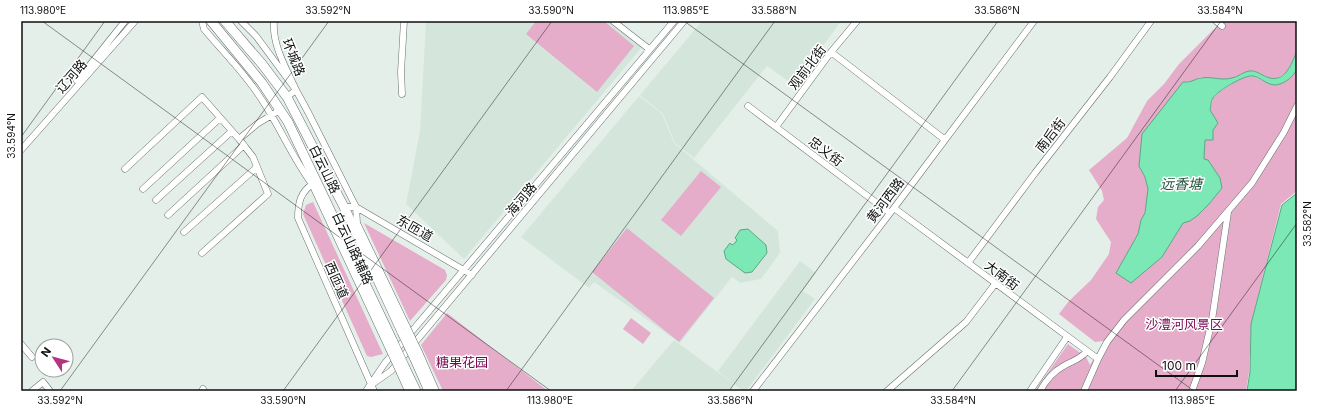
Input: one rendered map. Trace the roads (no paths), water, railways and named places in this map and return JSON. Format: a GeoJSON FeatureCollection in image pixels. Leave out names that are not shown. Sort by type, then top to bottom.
{"type":"FeatureCollection","features":[{"type":"Feature","properties":{"kind":"highway","name":"白云山路"},"geometry":{"type":"LineString","coordinates":[[211,21],[262,83],[288,122],[314,182],[402,370]]}},
{"type":"Feature","properties":{"kind":"highway","name":"白云山路"},"geometry":{"type":"LineString","coordinates":[[225,21],[288,97],[344,207],[416,355]]}},
{"type":"Feature","properties":{"kind":"highway"},"geometry":{"type":"LineString","coordinates":[[416,355],[429,391]]}},
{"type":"Feature","properties":{"kind":"highway"},"geometry":{"type":"LineString","coordinates":[[402,370],[416,391]]}},
{"type":"Feature","properties":{"kind":"street","name":"辽河路"},"geometry":{"type":"LineString","coordinates":[[23,148],[125,21]]}},
{"type":"Feature","properties":{"kind":"street","name":"辽河路"},"geometry":{"type":"LineString","coordinates":[[23,148],[135,21]]}},
{"type":"Feature","properties":{"kind":"street"},"geometry":{"type":"LineString","coordinates":[[201,21],[219,30]]}},
{"type":"Feature","properties":{"kind":"street"},"geometry":{"type":"LineString","coordinates":[[201,21],[204,29],[262,99],[301,170],[314,182]]}},
{"type":"Feature","properties":{"kind":"street","name":"白云山路辅路"},"geometry":{"type":"LineString","coordinates":[[241,21],[256,36],[296,90],[308,112],[356,207],[357,223],[404,330]]}},
{"type":"Feature","properties":{"kind":"street","name":"环城路"},"geometry":{"type":"LineString","coordinates":[[274,21],[273,30],[275,42],[296,90],[288,97]]}},
{"type":"Feature","properties":{"kind":"street"},"geometry":{"type":"LineString","coordinates":[[402,94],[401,72],[404,21]]}},
{"type":"Feature","properties":{"kind":"street"},"geometry":{"type":"LineString","coordinates":[[613,21],[649,49]]}},
{"type":"Feature","properties":{"kind":"street","name":"海河路"},"geometry":{"type":"LineString","coordinates":[[372,388],[386,363],[674,21]]}},
{"type":"Feature","properties":{"kind":"street","name":"海河路"},"geometry":{"type":"LineString","coordinates":[[366,391],[372,388],[391,371],[684,21]]}},
{"type":"Feature","properties":{"kind":"street","name":"观前北街"},"geometry":{"type":"LineString","coordinates":[[776,127],[831,52],[857,21]]}},
{"type":"Feature","properties":{"kind":"street","name":"黄河西路"},"geometry":{"type":"LineString","coordinates":[[753,391],[892,210],[1034,21]]}},
{"type":"Feature","properties":{"kind":"street","name":"南后街"},"geometry":{"type":"LineString","coordinates":[[968,263],[1035,172],[1110,77],[1151,21]]}},
{"type":"Feature","properties":{"kind":"street"},"geometry":{"type":"LineString","coordinates":[[1216,21],[1222,26]]}},
{"type":"Feature","properties":{"kind":"street"},"geometry":{"type":"LineString","coordinates":[[831,52],[944,139]]}},
{"type":"Feature","properties":{"kind":"street"},"geometry":{"type":"LineString","coordinates":[[125,169],[202,97],[253,157],[268,194],[202,253]]}},
{"type":"Feature","properties":{"kind":"street","name":"忠义街"},"geometry":{"type":"LineString","coordinates":[[748,106],[892,210]]}},
{"type":"Feature","properties":{"kind":"street"},"geometry":{"type":"LineString","coordinates":[[1084,391],[1107,342],[1124,320],[1198,246],[1228,212],[1258,174],[1284,132],[1297,106]]}},
{"type":"Feature","properties":{"kind":"street"},"geometry":{"type":"LineString","coordinates":[[239,139],[257,124],[280,110]]}},
{"type":"Feature","properties":{"kind":"street"},"geometry":{"type":"LineString","coordinates":[[142,189],[220,118]]}},
{"type":"Feature","properties":{"kind":"street"},"geometry":{"type":"LineString","coordinates":[[156,200],[232,131]]}},
{"type":"Feature","properties":{"kind":"street"},"geometry":{"type":"LineString","coordinates":[[168,215],[244,145]]}},
{"type":"Feature","properties":{"kind":"street"},"geometry":{"type":"LineString","coordinates":[[184,232],[257,167]]}},
{"type":"Feature","properties":{"kind":"street","name":"西匝道"},"geometry":{"type":"LineString","coordinates":[[314,182],[304,192],[298,202],[298,218],[372,388]]}},
{"type":"Feature","properties":{"kind":"street"},"geometry":{"type":"LineString","coordinates":[[344,207],[356,207]]}},
{"type":"Feature","properties":{"kind":"street","name":"东匝道"},"geometry":{"type":"LineString","coordinates":[[356,207],[472,275]]}},
{"type":"Feature","properties":{"kind":"street","name":"大南街"},"geometry":{"type":"LineString","coordinates":[[892,210],[968,263],[1098,359]]}},
{"type":"Feature","properties":{"kind":"street"},"geometry":{"type":"LineString","coordinates":[[1192,391],[1202,363],[1212,320],[1228,212]]}},
{"type":"Feature","properties":{"kind":"street"},"geometry":{"type":"LineString","coordinates":[[887,391],[966,322],[995,284]]}},
{"type":"Feature","properties":{"kind":"street"},"geometry":{"type":"LineString","coordinates":[[1030,391],[1067,337]]}},
{"type":"Feature","properties":{"kind":"street"},"geometry":{"type":"LineString","coordinates":[[21,344],[32,357]]}},
{"type":"Feature","properties":{"kind":"street"},"geometry":{"type":"LineString","coordinates":[[1040,391],[1050,376],[1061,367],[1083,356],[1086,351]]}},
{"type":"Feature","properties":{"kind":"street"},"geometry":{"type":"LineString","coordinates":[[416,355],[436,391]]}},
{"type":"Feature","properties":{"kind":"street"},"geometry":{"type":"LineString","coordinates":[[402,370],[408,391]]}},
{"type":"Feature","properties":{"kind":"street"},"geometry":{"type":"LineString","coordinates":[[32,391],[43,382],[50,391]]}},
{"type":"Feature","properties":{"kind":"water","name":"远香塘"},"geometry":{"type":"Polygon","coordinates":[[[1297,50],[1297,68],[1290,79],[1278,85],[1274,85],[1253,76],[1249,76],[1220,91],[1213,98],[1210,110],[1218,123],[1213,130],[1213,140],[1205,140],[1204,159],[1208,160],[1220,178],[1222,188],[1197,216],[1190,221],[1183,223],[1162,257],[1131,283],[1116,273],[1138,234],[1141,220],[1145,213],[1148,189],[1145,177],[1139,166],[1142,134],[1183,82],[1190,82],[1199,78],[1228,79],[1249,71],[1255,71],[1270,78],[1280,77],[1288,70],[1297,50]]]}},
{"type":"Feature","properties":{"kind":"water"},"geometry":{"type":"Polygon","coordinates":[[[1297,193],[1297,391],[1247,391],[1250,372],[1251,324],[1282,205],[1297,193]]]}},
{"type":"Feature","properties":{"kind":"water"},"geometry":{"type":"Polygon","coordinates":[[[748,229],[766,245],[767,253],[752,272],[745,273],[726,259],[724,251],[730,243],[732,245],[735,243],[737,240],[735,238],[740,230],[748,229]]]}},
{"type":"Feature","properties":{"kind":"park label","name":"沙澧河风景区"},"geometry":{"type":"Point","coordinates":[1184,324]}},
{"type":"Feature","properties":{"kind":"park label","name":"糖果花园"},"geometry":{"type":"Point","coordinates":[462,362]}}]}
